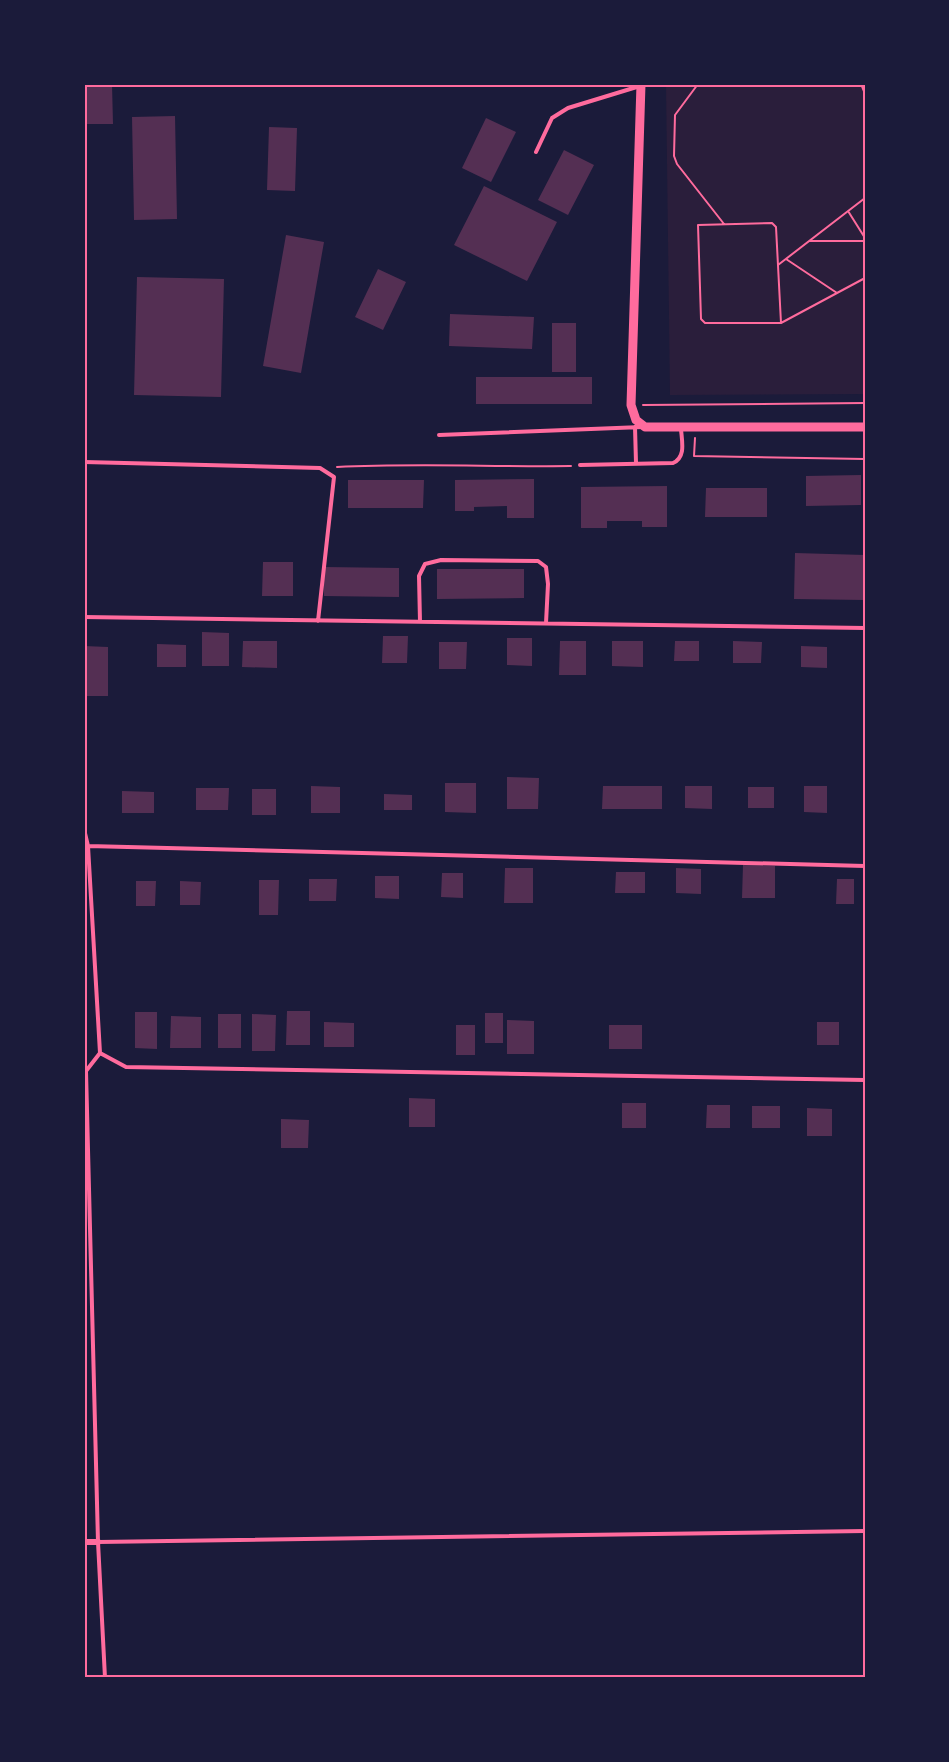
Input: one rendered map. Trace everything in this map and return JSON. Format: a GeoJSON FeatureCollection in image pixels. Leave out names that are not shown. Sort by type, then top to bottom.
{"type":"FeatureCollection","features":[{"type":"Feature","properties":{"kind":"street"},"geometry":{"type":"LineString","coordinates":[[641,85],[631,405],[640,427],[865,427]]}},
{"type":"Feature","properties":{"kind":"street"},"geometry":{"type":"LineString","coordinates":[[84,1542],[98,1542]]}},
{"type":"Feature","properties":{"kind":"lane"},"geometry":{"type":"LineString","coordinates":[[536,152],[552,118],[568,108],[641,85]]}},
{"type":"Feature","properties":{"kind":"lane"},"geometry":{"type":"LineString","coordinates":[[439,435],[640,427],[636,463]]}},
{"type":"Feature","properties":{"kind":"lane"},"geometry":{"type":"LineString","coordinates":[[580,465],[673,463],[682,455],[681,428]]}},
{"type":"Feature","properties":{"kind":"lane"},"geometry":{"type":"LineString","coordinates":[[84,462],[320,468],[334,477],[318,621]]}},
{"type":"Feature","properties":{"kind":"lane"},"geometry":{"type":"LineString","coordinates":[[420,622],[419,576],[425,564],[441,560],[538,561],[546,567],[548,584],[546,624]]}},
{"type":"Feature","properties":{"kind":"lane"},"geometry":{"type":"LineString","coordinates":[[84,617],[865,628]]}},
{"type":"Feature","properties":{"kind":"lane"},"geometry":{"type":"LineString","coordinates":[[84,829],[88,846],[99,1053],[86,1071],[98,1542],[105,1678]]}},
{"type":"Feature","properties":{"kind":"lane"},"geometry":{"type":"LineString","coordinates":[[88,846],[865,866]]}},
{"type":"Feature","properties":{"kind":"lane"},"geometry":{"type":"LineString","coordinates":[[99,1053],[126,1067],[865,1080]]}},
{"type":"Feature","properties":{"kind":"lane"},"geometry":{"type":"LineString","coordinates":[[98,1542],[865,1531]]}},
{"type":"Feature","properties":{"kind":"path"},"geometry":{"type":"LineString","coordinates":[[698,84],[675,115],[674,156],[677,164],[724,224]]}},
{"type":"Feature","properties":{"kind":"path"},"geometry":{"type":"LineString","coordinates":[[861,84],[865,94]]}},
{"type":"Feature","properties":{"kind":"path"},"geometry":{"type":"LineString","coordinates":[[778,265],[865,198]]}},
{"type":"Feature","properties":{"kind":"path"},"geometry":{"type":"LineString","coordinates":[[809,241],[865,240],[848,211]]}},
{"type":"Feature","properties":{"kind":"path"},"geometry":{"type":"LineString","coordinates":[[781,323],[776,227],[772,223],[698,225],[701,319],[705,323],[781,323],[865,278]]}},
{"type":"Feature","properties":{"kind":"path"},"geometry":{"type":"LineString","coordinates":[[786,259],[837,293]]}},
{"type":"Feature","properties":{"kind":"path"},"geometry":{"type":"LineString","coordinates":[[631,405],[865,403]]}},
{"type":"Feature","properties":{"kind":"path"},"geometry":{"type":"LineString","coordinates":[[695,428],[694,456],[865,459]]}},
{"type":"Feature","properties":{"kind":"path"},"geometry":{"type":"LineString","coordinates":[[320,468],[373,465],[506,467],[580,465]]}},
{"type":"Feature","properties":{"kind":"shaded area"},"geometry":{"type":"Polygon","coordinates":[[[666,84],[865,84],[865,394],[670,395],[666,84]]]}},
{"type":"Feature","properties":{"kind":"building"},"geometry":{"type":"Polygon","coordinates":[[[84,84],[112,84],[113,124],[85,124],[84,84]]]}},
{"type":"Feature","properties":{"kind":"building"},"geometry":{"type":"Polygon","coordinates":[[[175,116],[177,219],[134,220],[132,117],[175,116]]]}},
{"type":"Feature","properties":{"kind":"building"},"geometry":{"type":"Polygon","coordinates":[[[486,118],[516,132],[491,182],[462,168],[486,118]]]}},
{"type":"Feature","properties":{"kind":"building"},"geometry":{"type":"Polygon","coordinates":[[[269,127],[297,128],[295,191],[267,190],[269,127]]]}},
{"type":"Feature","properties":{"kind":"building"},"geometry":{"type":"Polygon","coordinates":[[[564,150],[594,165],[568,215],[538,200],[564,150]]]}},
{"type":"Feature","properties":{"kind":"building"},"geometry":{"type":"Polygon","coordinates":[[[484,186],[557,222],[527,281],[454,245],[484,186]]]}},
{"type":"Feature","properties":{"kind":"building"},"geometry":{"type":"Polygon","coordinates":[[[286,235],[324,242],[301,373],[263,366],[286,235]]]}},
{"type":"Feature","properties":{"kind":"building"},"geometry":{"type":"Polygon","coordinates":[[[378,269],[406,282],[383,330],[355,317],[378,269]]]}},
{"type":"Feature","properties":{"kind":"building"},"geometry":{"type":"Polygon","coordinates":[[[137,277],[224,279],[221,397],[134,395],[137,277]]]}},
{"type":"Feature","properties":{"kind":"building"},"geometry":{"type":"Polygon","coordinates":[[[450,314],[534,317],[532,349],[449,346],[450,314]]]}},
{"type":"Feature","properties":{"kind":"building"},"geometry":{"type":"Polygon","coordinates":[[[552,323],[576,323],[576,372],[552,372],[552,323]]]}},
{"type":"Feature","properties":{"kind":"building"},"geometry":{"type":"Polygon","coordinates":[[[476,377],[592,377],[592,404],[476,404],[476,377]]]}},
{"type":"Feature","properties":{"kind":"building"},"geometry":{"type":"Polygon","coordinates":[[[861,475],[861,505],[806,506],[806,476],[861,475]]]}},
{"type":"Feature","properties":{"kind":"building"},"geometry":{"type":"Polygon","coordinates":[[[534,479],[534,518],[507,518],[507,506],[474,507],[474,511],[455,511],[455,480],[534,479]]]}},
{"type":"Feature","properties":{"kind":"building"},"geometry":{"type":"Polygon","coordinates":[[[348,480],[424,480],[423,508],[348,508],[348,480]]]}},
{"type":"Feature","properties":{"kind":"building"},"geometry":{"type":"Polygon","coordinates":[[[667,486],[667,527],[642,527],[642,521],[607,521],[607,528],[581,528],[581,487],[667,486]]]}},
{"type":"Feature","properties":{"kind":"building"},"geometry":{"type":"Polygon","coordinates":[[[706,488],[767,488],[767,517],[705,517],[706,488]]]}},
{"type":"Feature","properties":{"kind":"building"},"geometry":{"type":"Polygon","coordinates":[[[795,553],[865,555],[864,600],[794,599],[795,553]]]}},
{"type":"Feature","properties":{"kind":"building"},"geometry":{"type":"Polygon","coordinates":[[[263,562],[293,562],[293,596],[262,596],[263,562]]]}},
{"type":"Feature","properties":{"kind":"building"},"geometry":{"type":"Polygon","coordinates":[[[324,567],[399,568],[399,597],[324,596],[324,567]]]}},
{"type":"Feature","properties":{"kind":"building"},"geometry":{"type":"Polygon","coordinates":[[[437,569],[524,569],[524,598],[437,599],[437,569]]]}},
{"type":"Feature","properties":{"kind":"building"},"geometry":{"type":"Polygon","coordinates":[[[202,632],[229,633],[229,666],[202,666],[202,632]]]}},
{"type":"Feature","properties":{"kind":"building"},"geometry":{"type":"Polygon","coordinates":[[[383,636],[408,636],[407,663],[382,663],[383,636]]]}},
{"type":"Feature","properties":{"kind":"building"},"geometry":{"type":"Polygon","coordinates":[[[507,638],[532,638],[532,666],[507,665],[507,638]]]}},
{"type":"Feature","properties":{"kind":"building"},"geometry":{"type":"Polygon","coordinates":[[[243,641],[277,641],[277,668],[242,667],[243,641]]]}},
{"type":"Feature","properties":{"kind":"building"},"geometry":{"type":"Polygon","coordinates":[[[560,641],[586,641],[586,675],[559,675],[560,641]]]}},
{"type":"Feature","properties":{"kind":"building"},"geometry":{"type":"Polygon","coordinates":[[[612,641],[643,641],[643,667],[612,666],[612,641]]]}},
{"type":"Feature","properties":{"kind":"building"},"geometry":{"type":"Polygon","coordinates":[[[675,641],[699,641],[699,661],[674,661],[675,641]]]}},
{"type":"Feature","properties":{"kind":"building"},"geometry":{"type":"Polygon","coordinates":[[[733,641],[762,642],[761,663],[733,663],[733,641]]]}},
{"type":"Feature","properties":{"kind":"building"},"geometry":{"type":"Polygon","coordinates":[[[439,642],[467,642],[466,669],[439,669],[439,642]]]}},
{"type":"Feature","properties":{"kind":"building"},"geometry":{"type":"Polygon","coordinates":[[[157,644],[186,645],[186,667],[157,667],[157,644]]]}},
{"type":"Feature","properties":{"kind":"building"},"geometry":{"type":"Polygon","coordinates":[[[84,646],[108,647],[108,696],[84,696],[84,646]]]}},
{"type":"Feature","properties":{"kind":"building"},"geometry":{"type":"Polygon","coordinates":[[[801,646],[827,647],[827,668],[801,667],[801,646]]]}},
{"type":"Feature","properties":{"kind":"building"},"geometry":{"type":"Polygon","coordinates":[[[507,777],[539,778],[538,809],[507,809],[507,777]]]}},
{"type":"Feature","properties":{"kind":"building"},"geometry":{"type":"Polygon","coordinates":[[[445,783],[476,783],[476,813],[445,812],[445,783]]]}},
{"type":"Feature","properties":{"kind":"building"},"geometry":{"type":"Polygon","coordinates":[[[311,786],[340,787],[340,813],[311,813],[311,786]]]}},
{"type":"Feature","properties":{"kind":"building"},"geometry":{"type":"Polygon","coordinates":[[[603,786],[662,786],[662,809],[602,809],[603,786]]]}},
{"type":"Feature","properties":{"kind":"building"},"geometry":{"type":"Polygon","coordinates":[[[685,786],[712,786],[712,809],[685,808],[685,786]]]}},
{"type":"Feature","properties":{"kind":"building"},"geometry":{"type":"Polygon","coordinates":[[[804,786],[827,786],[827,813],[804,812],[804,786]]]}},
{"type":"Feature","properties":{"kind":"building"},"geometry":{"type":"Polygon","coordinates":[[[748,787],[774,787],[774,808],[748,808],[748,787]]]}},
{"type":"Feature","properties":{"kind":"building"},"geometry":{"type":"Polygon","coordinates":[[[196,788],[229,788],[228,810],[196,810],[196,788]]]}},
{"type":"Feature","properties":{"kind":"building"},"geometry":{"type":"Polygon","coordinates":[[[252,789],[276,789],[276,815],[252,815],[252,789]]]}},
{"type":"Feature","properties":{"kind":"building"},"geometry":{"type":"Polygon","coordinates":[[[122,791],[154,792],[154,813],[122,813],[122,791]]]}},
{"type":"Feature","properties":{"kind":"building"},"geometry":{"type":"Polygon","coordinates":[[[384,794],[412,795],[412,810],[384,810],[384,794]]]}},
{"type":"Feature","properties":{"kind":"building"},"geometry":{"type":"Polygon","coordinates":[[[743,865],[775,866],[775,898],[742,898],[743,865]]]}},
{"type":"Feature","properties":{"kind":"building"},"geometry":{"type":"Polygon","coordinates":[[[505,868],[533,868],[533,903],[504,903],[505,868]]]}},
{"type":"Feature","properties":{"kind":"building"},"geometry":{"type":"Polygon","coordinates":[[[676,868],[701,869],[701,894],[676,893],[676,868]]]}},
{"type":"Feature","properties":{"kind":"building"},"geometry":{"type":"Polygon","coordinates":[[[616,872],[645,872],[645,893],[615,893],[616,872]]]}},
{"type":"Feature","properties":{"kind":"building"},"geometry":{"type":"Polygon","coordinates":[[[442,873],[463,873],[463,898],[441,897],[442,873]]]}},
{"type":"Feature","properties":{"kind":"building"},"geometry":{"type":"Polygon","coordinates":[[[375,876],[399,876],[399,899],[375,898],[375,876]]]}},
{"type":"Feature","properties":{"kind":"building"},"geometry":{"type":"Polygon","coordinates":[[[309,879],[337,879],[336,901],[309,901],[309,879]]]}},
{"type":"Feature","properties":{"kind":"building"},"geometry":{"type":"Polygon","coordinates":[[[837,879],[854,879],[854,904],[836,904],[837,879]]]}},
{"type":"Feature","properties":{"kind":"building"},"geometry":{"type":"Polygon","coordinates":[[[259,880],[279,880],[278,915],[259,915],[259,880]]]}},
{"type":"Feature","properties":{"kind":"building"},"geometry":{"type":"Polygon","coordinates":[[[136,881],[156,881],[155,906],[136,906],[136,881]]]}},
{"type":"Feature","properties":{"kind":"building"},"geometry":{"type":"Polygon","coordinates":[[[180,881],[201,882],[200,905],[180,905],[180,881]]]}},
{"type":"Feature","properties":{"kind":"building"},"geometry":{"type":"Polygon","coordinates":[[[287,1011],[310,1011],[310,1045],[286,1045],[287,1011]]]}},
{"type":"Feature","properties":{"kind":"building"},"geometry":{"type":"Polygon","coordinates":[[[135,1012],[157,1012],[157,1049],[135,1048],[135,1012]]]}},
{"type":"Feature","properties":{"kind":"building"},"geometry":{"type":"Polygon","coordinates":[[[485,1013],[503,1013],[503,1043],[485,1043],[485,1013]]]}},
{"type":"Feature","properties":{"kind":"building"},"geometry":{"type":"Polygon","coordinates":[[[218,1014],[241,1014],[241,1048],[218,1048],[218,1014]]]}},
{"type":"Feature","properties":{"kind":"building"},"geometry":{"type":"Polygon","coordinates":[[[252,1014],[276,1015],[275,1051],[252,1051],[252,1014]]]}},
{"type":"Feature","properties":{"kind":"building"},"geometry":{"type":"Polygon","coordinates":[[[171,1016],[201,1017],[201,1048],[170,1048],[171,1016]]]}},
{"type":"Feature","properties":{"kind":"building"},"geometry":{"type":"Polygon","coordinates":[[[507,1020],[534,1021],[534,1054],[507,1054],[507,1020]]]}},
{"type":"Feature","properties":{"kind":"building"},"geometry":{"type":"Polygon","coordinates":[[[324,1022],[354,1023],[354,1047],[324,1047],[324,1022]]]}},
{"type":"Feature","properties":{"kind":"building"},"geometry":{"type":"Polygon","coordinates":[[[817,1022],[839,1022],[839,1045],[817,1045],[817,1022]]]}},
{"type":"Feature","properties":{"kind":"building"},"geometry":{"type":"Polygon","coordinates":[[[456,1025],[475,1025],[475,1055],[456,1055],[456,1025]]]}},
{"type":"Feature","properties":{"kind":"building"},"geometry":{"type":"Polygon","coordinates":[[[609,1025],[642,1025],[642,1049],[609,1049],[609,1025]]]}},
{"type":"Feature","properties":{"kind":"building"},"geometry":{"type":"Polygon","coordinates":[[[409,1098],[435,1099],[435,1127],[409,1127],[409,1098]]]}},
{"type":"Feature","properties":{"kind":"building"},"geometry":{"type":"Polygon","coordinates":[[[622,1103],[646,1103],[646,1128],[622,1128],[622,1103]]]}},
{"type":"Feature","properties":{"kind":"building"},"geometry":{"type":"Polygon","coordinates":[[[707,1105],[730,1105],[730,1128],[706,1128],[707,1105]]]}},
{"type":"Feature","properties":{"kind":"building"},"geometry":{"type":"Polygon","coordinates":[[[752,1106],[780,1106],[780,1128],[752,1128],[752,1106]]]}},
{"type":"Feature","properties":{"kind":"building"},"geometry":{"type":"Polygon","coordinates":[[[807,1108],[832,1109],[832,1136],[807,1136],[807,1108]]]}},
{"type":"Feature","properties":{"kind":"building"},"geometry":{"type":"Polygon","coordinates":[[[281,1119],[309,1120],[308,1148],[281,1148],[281,1119]]]}}]}
